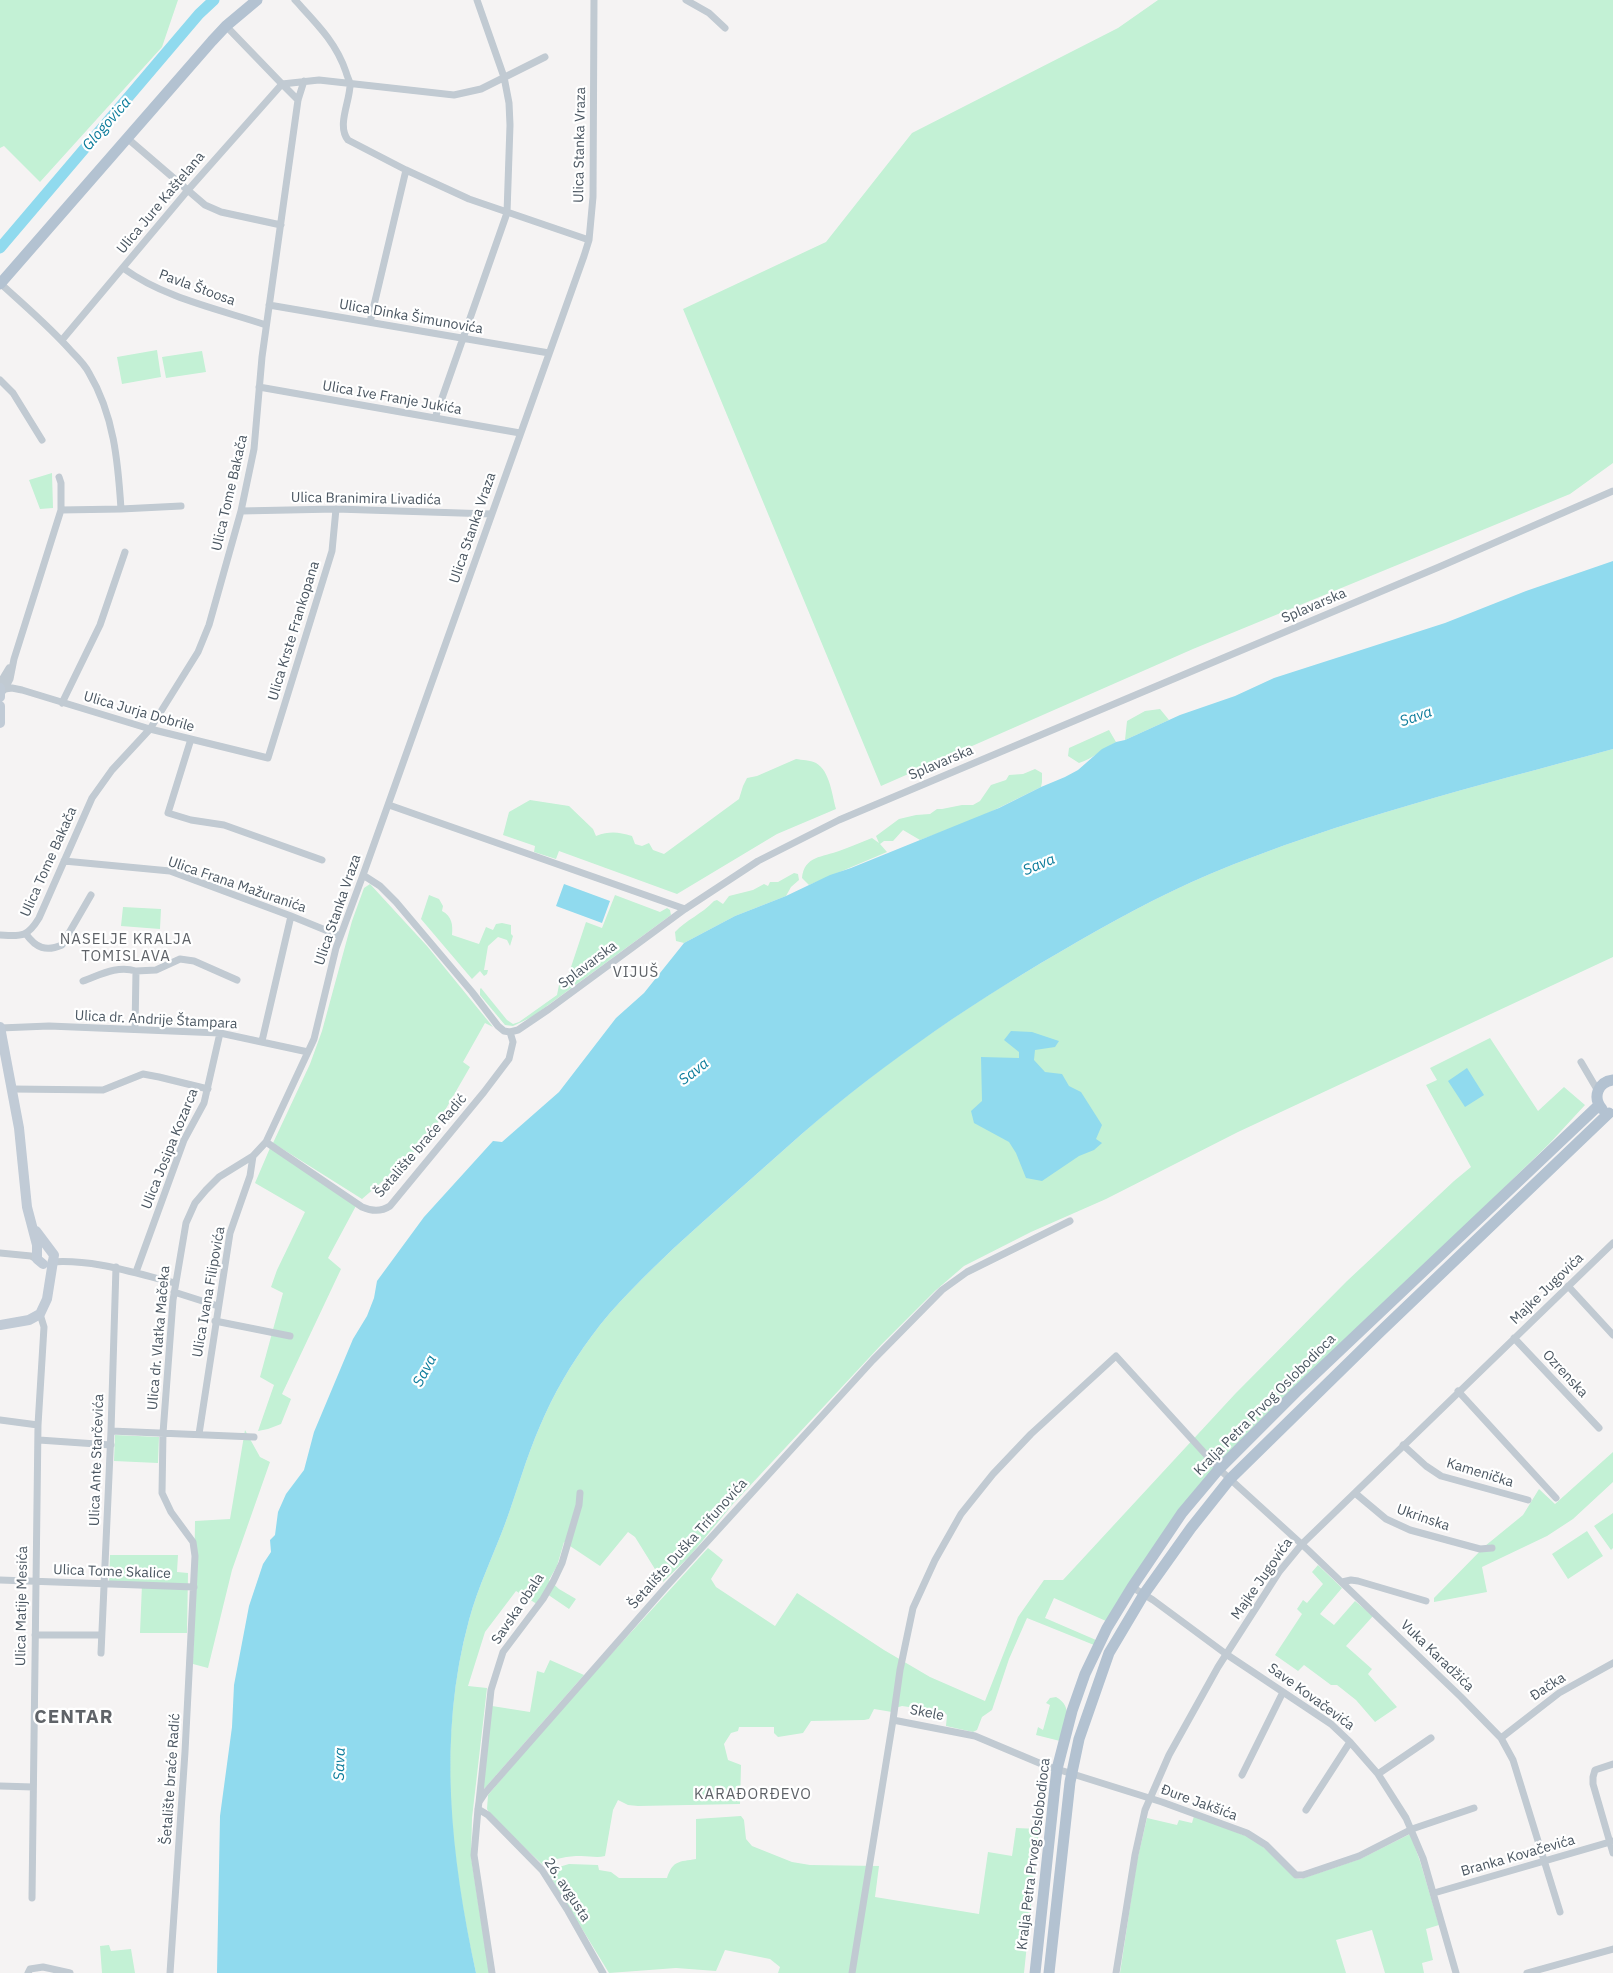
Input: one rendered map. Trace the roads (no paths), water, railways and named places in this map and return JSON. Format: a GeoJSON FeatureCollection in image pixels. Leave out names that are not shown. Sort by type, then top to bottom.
{"type":"FeatureCollection","features":[{"type":"Feature","properties":{"kind":"main road"},"geometry":{"type":"LineString","coordinates":[[0,284],[226,26],[257,0]]}},
{"type":"Feature","properties":{"kind":"main road"},"geometry":{"type":"LineString","coordinates":[[0,706],[0,723]]}},
{"type":"Feature","properties":{"kind":"main road"},"geometry":{"type":"LineString","coordinates":[[0,1028],[19,1128],[30,1223],[45,1256]]}},
{"type":"Feature","properties":{"kind":"main road"},"geometry":{"type":"LineString","coordinates":[[1605,1085],[1599,1105],[1611,1113]]}},
{"type":"Feature","properties":{"kind":"main road","name":"Kralja Petra Prvog Oslobodioca"},"geometry":{"type":"LineString","coordinates":[[1035,1973],[1057,1769],[1076,1695],[1108,1628],[1132,1587],[1182,1513],[1219,1469],[1381,1310],[1599,1105]]}},
{"type":"Feature","properties":{"kind":"main road","name":"Kralja Petra Prvog Oslobodioca"},"geometry":{"type":"LineString","coordinates":[[1050,1973],[1072,1774],[1079,1739],[1109,1653],[1144,1594],[1191,1528],[1230,1479],[1391,1322],[1611,1113]]}},
{"type":"Feature","properties":{"kind":"main road","name":"Ulica Matije Mesića"},"geometry":{"type":"LineString","coordinates":[[41,1313],[47,1299],[45,1256]]}},
{"type":"Feature","properties":{"kind":"main road"},"geometry":{"type":"LineString","coordinates":[[1381,1310],[1391,1322]]}},
{"type":"Feature","properties":{"kind":"main road"},"geometry":{"type":"LineString","coordinates":[[0,1325],[29,1320],[41,1313]]}},
{"type":"Feature","properties":{"kind":"street"},"geometry":{"type":"LineString","coordinates":[[295,0],[330,39],[337,50],[350,84],[344,124],[346,137],[354,144],[469,199],[589,240]]}},
{"type":"Feature","properties":{"kind":"street"},"geometry":{"type":"LineString","coordinates":[[435,418],[507,213],[510,125],[504,77],[476,0]]}},
{"type":"Feature","properties":{"kind":"street","name":"Ulica Stanka Vraza"},"geometry":{"type":"LineString","coordinates":[[308,1052],[314,1039],[340,936],[589,240],[593,197],[594,0]]}},
{"type":"Feature","properties":{"kind":"street"},"geometry":{"type":"LineString","coordinates":[[686,0],[702,4],[725,28]]}},
{"type":"Feature","properties":{"kind":"street"},"geometry":{"type":"LineString","coordinates":[[226,26],[298,100]]}},
{"type":"Feature","properties":{"kind":"street"},"geometry":{"type":"LineString","coordinates":[[282,84],[319,80],[454,95],[481,88],[545,57]]}},
{"type":"Feature","properties":{"kind":"street","name":"Ulica Tome Bakača"},"geometry":{"type":"LineString","coordinates":[[0,935],[26,934],[30,932],[39,918],[97,789],[150,729],[198,652],[203,640],[241,511],[254,449],[266,326],[298,100],[304,81]]}},
{"type":"Feature","properties":{"kind":"street","name":"Ulica Jure Kaštelana"},"geometry":{"type":"LineString","coordinates":[[62,340],[188,190],[282,84]]}},
{"type":"Feature","properties":{"kind":"street"},"geometry":{"type":"LineString","coordinates":[[128,138],[205,205],[221,212],[281,225]]}},
{"type":"Feature","properties":{"kind":"street"},"geometry":{"type":"LineString","coordinates":[[370,322],[406,170]]}},
{"type":"Feature","properties":{"kind":"street","name":"Pavla Štoosa"},"geometry":{"type":"LineString","coordinates":[[123,268],[146,283],[266,326]]}},
{"type":"Feature","properties":{"kind":"street"},"geometry":{"type":"LineString","coordinates":[[0,284],[62,340],[89,372],[109,419],[119,473],[121,509]]}},
{"type":"Feature","properties":{"kind":"street","name":"Ulica Dinka Šimunovića"},"geometry":{"type":"LineString","coordinates":[[269,305],[549,353]]}},
{"type":"Feature","properties":{"kind":"street"},"geometry":{"type":"LineString","coordinates":[[0,380],[13,393],[42,440]]}},
{"type":"Feature","properties":{"kind":"street","name":"Ulica Ive Franje Jukića"},"geometry":{"type":"LineString","coordinates":[[259,387],[520,433]]}},
{"type":"Feature","properties":{"kind":"street"},"geometry":{"type":"LineString","coordinates":[[2,692],[10,678],[14,659],[61,510],[61,483],[59,476]]}},
{"type":"Feature","properties":{"kind":"street","name":"Splavarska"},"geometry":{"type":"LineString","coordinates":[[510,1032],[518,1030],[549,1010],[685,909],[758,861],[839,820],[1439,567],[1613,491]]}},
{"type":"Feature","properties":{"kind":"street"},"geometry":{"type":"LineString","coordinates":[[61,510],[181,506]]}},
{"type":"Feature","properties":{"kind":"street","name":"Ulica Branimira Livadića"},"geometry":{"type":"LineString","coordinates":[[241,511],[336,509],[491,514]]}},
{"type":"Feature","properties":{"kind":"street","name":"Ulica Krste Frankopana"},"geometry":{"type":"LineString","coordinates":[[268,758],[332,550],[336,509]]}},
{"type":"Feature","properties":{"kind":"street"},"geometry":{"type":"LineString","coordinates":[[62,703],[100,625],[125,552]]}},
{"type":"Feature","properties":{"kind":"street"},"geometry":{"type":"LineString","coordinates":[[0,683],[14,659]]}},
{"type":"Feature","properties":{"kind":"street","name":"Ulica Jurja Dobrile"},"geometry":{"type":"LineString","coordinates":[[2,692],[12,688],[22,690],[150,729],[268,758]]}},
{"type":"Feature","properties":{"kind":"street"},"geometry":{"type":"LineString","coordinates":[[191,739],[168,813],[191,820],[224,825],[322,860]]}},
{"type":"Feature","properties":{"kind":"street"},"geometry":{"type":"LineString","coordinates":[[388,805],[685,909]]}},
{"type":"Feature","properties":{"kind":"street","name":"Ulica Frana Mažuranića"},"geometry":{"type":"LineString","coordinates":[[64,860],[170,871],[340,936]]}},
{"type":"Feature","properties":{"kind":"street"},"geometry":{"type":"LineString","coordinates":[[363,875],[380,886],[396,902],[472,992],[498,1026],[504,1031],[510,1032]]}},
{"type":"Feature","properties":{"kind":"street"},"geometry":{"type":"LineString","coordinates":[[26,934],[36,946],[44,949],[50,950],[62,946],[90,895]]}},
{"type":"Feature","properties":{"kind":"street"},"geometry":{"type":"LineString","coordinates":[[262,1041],[291,916]]}},
{"type":"Feature","properties":{"kind":"street"},"geometry":{"type":"LineString","coordinates":[[83,981],[117,969],[127,968],[136,971],[156,970],[180,959],[194,961],[237,980]]}},
{"type":"Feature","properties":{"kind":"street"},"geometry":{"type":"LineString","coordinates":[[135,1029],[136,971]]}},
{"type":"Feature","properties":{"kind":"street","name":"Ulica dr. Andrije Štampara"},"geometry":{"type":"LineString","coordinates":[[0,1028],[49,1026],[220,1033],[308,1052]]}},
{"type":"Feature","properties":{"kind":"street","name":"Šetalište braće Radić"},"geometry":{"type":"LineString","coordinates":[[266,1142],[362,1207],[375,1210],[386,1209],[478,1099],[509,1058],[513,1042],[510,1032]]}},
{"type":"Feature","properties":{"kind":"street","name":"Ulica Josipa Kozarca"},"geometry":{"type":"LineString","coordinates":[[136,1272],[184,1140],[204,1103],[220,1033]]}},
{"type":"Feature","properties":{"kind":"street","name":"Ulica dr. Vlatka Mačeka"},"geometry":{"type":"LineString","coordinates":[[194,1587],[193,1542],[171,1512],[162,1494],[163,1433],[174,1292],[186,1222],[194,1203],[219,1177],[253,1156],[266,1142],[308,1052]]}},
{"type":"Feature","properties":{"kind":"street"},"geometry":{"type":"LineString","coordinates":[[1581,1062],[1590,1078],[1605,1085]]}},
{"type":"Feature","properties":{"kind":"street"},"geometry":{"type":"LineString","coordinates":[[12,1089],[104,1090],[143,1074],[208,1089]]}},
{"type":"Feature","properties":{"kind":"street","name":"Ulica Ivana Filipovića"},"geometry":{"type":"LineString","coordinates":[[199,1434],[230,1233],[250,1176],[253,1156]]}},
{"type":"Feature","properties":{"kind":"street","name":"Šetalište Duška Trifunovića"},"geometry":{"type":"LineString","coordinates":[[479,1806],[491,1785],[525,1745],[654,1601],[873,1360],[942,1290],[967,1272],[1070,1221]]}},
{"type":"Feature","properties":{"kind":"street","name":"Majke Jugovića"},"geometry":{"type":"LineString","coordinates":[[1116,1973],[1135,1855],[1150,1798],[1169,1755],[1226,1654],[1279,1572],[1302,1544],[1613,1243]]}},
{"type":"Feature","properties":{"kind":"street"},"geometry":{"type":"LineString","coordinates":[[0,1253],[45,1256],[116,1267],[175,1283]]}},
{"type":"Feature","properties":{"kind":"street","name":"Ulica Ante Starčevića"},"geometry":{"type":"LineString","coordinates":[[101,1653],[112,1430],[116,1267]]}},
{"type":"Feature","properties":{"kind":"street"},"geometry":{"type":"LineString","coordinates":[[1568,1286],[1613,1335]]}},
{"type":"Feature","properties":{"kind":"street"},"geometry":{"type":"LineString","coordinates":[[174,1292],[218,1306]]}},
{"type":"Feature","properties":{"kind":"street","name":"Ulica Matije Mesića"},"geometry":{"type":"LineString","coordinates":[[32,1898],[38,1424],[44,1327],[41,1313]]}},
{"type":"Feature","properties":{"kind":"street"},"geometry":{"type":"LineString","coordinates":[[215,1321],[290,1336]]}},
{"type":"Feature","properties":{"kind":"street","name":"Ozrenska"},"geometry":{"type":"LineString","coordinates":[[1514,1338],[1599,1428]]}},
{"type":"Feature","properties":{"kind":"street","name":"Vuka Karadžića"},"geometry":{"type":"LineString","coordinates":[[893,1720],[900,1670],[913,1608],[935,1560],[961,1514],[993,1474],[1031,1434],[1116,1356],[1219,1469],[1342,1582],[1501,1738],[1513,1760],[1560,1912]]}},
{"type":"Feature","properties":{"kind":"street"},"geometry":{"type":"LineString","coordinates":[[1458,1391],[1556,1498]]}},
{"type":"Feature","properties":{"kind":"street"},"geometry":{"type":"LineString","coordinates":[[0,1420],[38,1424]]}},
{"type":"Feature","properties":{"kind":"street"},"geometry":{"type":"LineString","coordinates":[[112,1430],[254,1437]]}},
{"type":"Feature","properties":{"kind":"street"},"geometry":{"type":"LineString","coordinates":[[39,1440],[111,1445]]}},
{"type":"Feature","properties":{"kind":"street","name":"Kamenička"},"geometry":{"type":"LineString","coordinates":[[1403,1445],[1426,1466],[1441,1476],[1528,1500]]}},
{"type":"Feature","properties":{"kind":"street","name":"Savska obala"},"geometry":{"type":"LineString","coordinates":[[479,1806],[491,1690],[499,1661],[503,1652],[543,1599],[556,1576],[570,1538],[579,1505],[580,1493]]}},
{"type":"Feature","properties":{"kind":"street","name":"Ukrinska"},"geometry":{"type":"LineString","coordinates":[[1355,1493],[1386,1519],[1410,1530],[1480,1549],[1492,1548]]}},
{"type":"Feature","properties":{"kind":"street","name":"Ulica Tome Skalice"},"geometry":{"type":"LineString","coordinates":[[0,1580],[194,1587]]}},
{"type":"Feature","properties":{"kind":"street"},"geometry":{"type":"LineString","coordinates":[[1342,1582],[1358,1581],[1426,1601]]}},
{"type":"Feature","properties":{"kind":"street","name":"Šetalište braće Radić"},"geometry":{"type":"LineString","coordinates":[[170,1973],[186,1752],[194,1587]]}},
{"type":"Feature","properties":{"kind":"street","name":"Save Kovačevića"},"geometry":{"type":"LineString","coordinates":[[1132,1587],[1226,1654],[1331,1724],[1350,1742],[1378,1774],[1412,1829],[1434,1893],[1456,1973]]}},
{"type":"Feature","properties":{"kind":"street"},"geometry":{"type":"LineString","coordinates":[[35,1635],[101,1635]]}},
{"type":"Feature","properties":{"kind":"street","name":"Đačka"},"geometry":{"type":"LineString","coordinates":[[1501,1738],[1559,1693],[1613,1663]]}},
{"type":"Feature","properties":{"kind":"street"},"geometry":{"type":"LineString","coordinates":[[1242,1775],[1283,1692]]}},
{"type":"Feature","properties":{"kind":"street","name":"Skele"},"geometry":{"type":"LineString","coordinates":[[852,1973],[893,1720],[975,1736],[1057,1769]]}},
{"type":"Feature","properties":{"kind":"street"},"geometry":{"type":"LineString","coordinates":[[1378,1774],[1432,1738]]}},
{"type":"Feature","properties":{"kind":"street"},"geometry":{"type":"LineString","coordinates":[[1306,1810],[1350,1742]]}},
{"type":"Feature","properties":{"kind":"street"},"geometry":{"type":"LineString","coordinates":[[1613,1764],[1596,1770],[1593,1777],[1613,1854]]}},
{"type":"Feature","properties":{"kind":"street","name":"Đure Jakšića"},"geometry":{"type":"LineString","coordinates":[[1057,1769],[1150,1798],[1247,1833],[1266,1846],[1296,1875],[1359,1856],[1412,1829]]}},
{"type":"Feature","properties":{"kind":"street"},"geometry":{"type":"LineString","coordinates":[[0,1786],[33,1787]]}},
{"type":"Feature","properties":{"kind":"street"},"geometry":{"type":"LineString","coordinates":[[479,1806],[474,1855],[492,1973]]}},
{"type":"Feature","properties":{"kind":"street","name":"26. avgusta"},"geometry":{"type":"LineString","coordinates":[[479,1806],[542,1870],[568,1911],[602,1973]]}},
{"type":"Feature","properties":{"kind":"street"},"geometry":{"type":"LineString","coordinates":[[1412,1829],[1474,1808]]}},
{"type":"Feature","properties":{"kind":"street","name":"Branka Kovačevića"},"geometry":{"type":"LineString","coordinates":[[1434,1893],[1611,1842]]}},
{"type":"Feature","properties":{"kind":"street"},"geometry":{"type":"LineString","coordinates":[[1527,1973],[1613,1949]]}},
{"type":"Feature","properties":{"kind":"street"},"geometry":{"type":"LineString","coordinates":[[28,1973],[30,1969],[38,1967],[70,1973]]}},
{"type":"Feature","properties":{"kind":"water","name":"Sava"},"geometry":{"type":"Polygon","coordinates":[[[1613,561],[1613,749],[1409,805],[1309,837],[1210,874],[1115,920],[988,996],[884,1068],[818,1120],[688,1235],[641,1280],[610,1313],[591,1337],[557,1391],[530,1450],[469,1620],[459,1664],[453,1708],[451,1796],[454,1841],[460,1885],[476,1973],[217,1973],[220,1816],[232,1727],[234,1685],[249,1606],[263,1564],[271,1552],[270,1540],[275,1535],[278,1512],[286,1494],[304,1470],[314,1432],[353,1339],[367,1316],[374,1298],[377,1281],[424,1217],[493,1141],[502,1142],[559,1092],[616,1018],[644,993],[684,943],[735,916],[786,896],[830,875],[999,808],[1078,770],[1102,749],[1180,715],[1235,696],[1274,678],[1445,623],[1526,591],[1613,561]]]}},
{"type":"Feature","properties":{"kind":"water"},"geometry":{"type":"Polygon","coordinates":[[[564,884],[610,901],[602,923],[556,906],[564,884]]]}},
{"type":"Feature","properties":{"kind":"water"},"geometry":{"type":"Polygon","coordinates":[[[1011,1031],[1032,1032],[1059,1041],[1055,1047],[1035,1050],[1034,1060],[1045,1072],[1062,1074],[1069,1086],[1081,1092],[1102,1125],[1096,1139],[1102,1143],[1094,1150],[1079,1156],[1042,1181],[1026,1178],[1016,1153],[1009,1142],[974,1123],[971,1111],[982,1101],[981,1057],[1019,1058],[1019,1052],[1004,1040],[1011,1031]]]}},
{"type":"Feature","properties":{"kind":"water"},"geometry":{"type":"Polygon","coordinates":[[[1467,1068],[1484,1095],[1465,1107],[1448,1081],[1467,1068]]]}},
{"type":"Feature","properties":{"kind":"waterway","name":"Glogovica"},"geometry":{"type":"LineString","coordinates":[[0,248],[199,14],[214,0]]}},
{"type":"Feature","properties":{"kind":"district","name":"NASELJE KRALJA TOMISLAVA"},"geometry":{"type":"Point","coordinates":[126,948]}},
{"type":"Feature","properties":{"kind":"district","name":"VIJUŠ"},"geometry":{"type":"Point","coordinates":[636,973]}},
{"type":"Feature","properties":{"kind":"district","name":"CENTAR"},"geometry":{"type":"Point","coordinates":[74,1718]}},
{"type":"Feature","properties":{"kind":"district","name":"KARAĐORĐEVO"},"geometry":{"type":"Point","coordinates":[753,1795]}}]}
